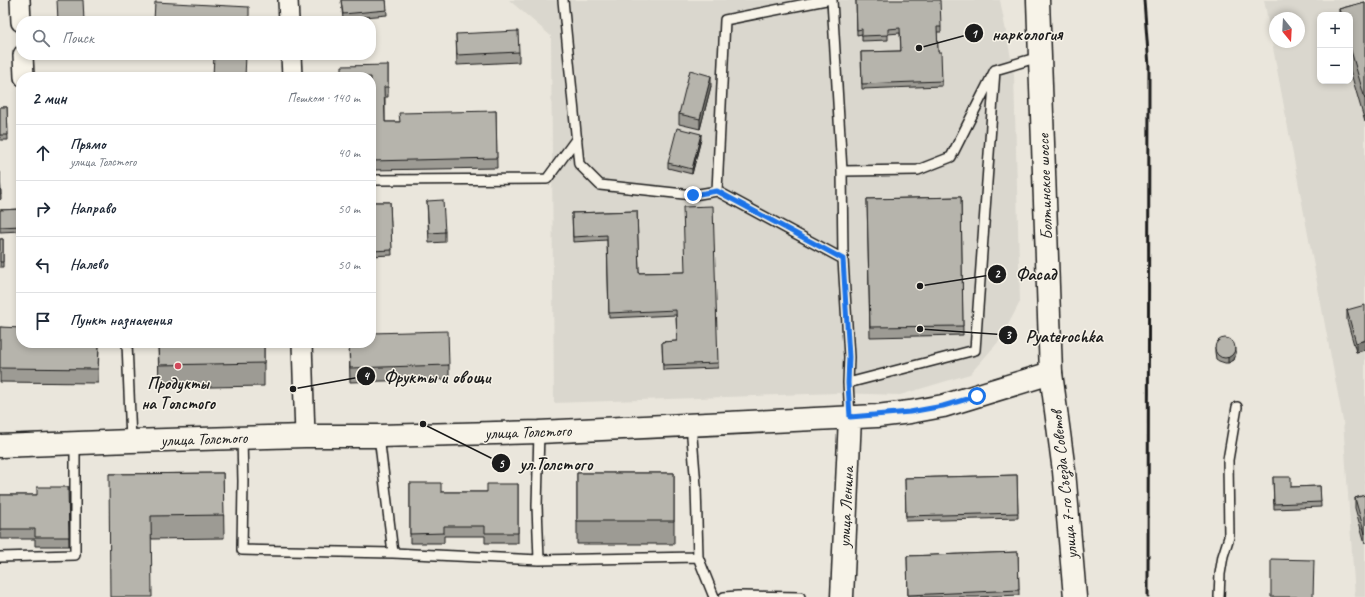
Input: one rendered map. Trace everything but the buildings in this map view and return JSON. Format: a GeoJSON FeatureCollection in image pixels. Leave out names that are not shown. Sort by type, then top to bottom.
{"type":"FeatureCollection","features":[{"type":"Feature","properties":{"kind":"street"},"geometry":{"type":"LineString","coordinates":[[20,0],[21,16]]}},
{"type":"Feature","properties":{"kind":"street"},"geometry":{"type":"LineString","coordinates":[[288,0],[289,16]]}},
{"type":"Feature","properties":{"kind":"street","name":"Болтинское шоссе"},"geometry":{"type":"LineString","coordinates":[[1038,0],[1051,373]]}},
{"type":"Feature","properties":{"kind":"street"},"geometry":{"type":"LineString","coordinates":[[23,60],[24,72]]}},
{"type":"Feature","properties":{"kind":"street"},"geometry":{"type":"LineString","coordinates":[[291,60],[292,72]]}},
{"type":"Feature","properties":{"kind":"street"},"geometry":{"type":"LineString","coordinates":[[302,348],[305,436]]}},
{"type":"Feature","properties":{"kind":"street","name":"улица Толстого"},"geometry":{"type":"LineString","coordinates":[[0,446],[305,436],[380,436],[539,432],[850,417],[910,412],[943,406],[1051,373]]}},
{"type":"Feature","properties":{"kind":"street","name":"улица 7-го Съезда Советов"},"geometry":{"type":"LineString","coordinates":[[1051,373],[1064,478],[1075,597]]}},
{"type":"Feature","properties":{"kind":"street","name":"улица Ленина"},"geometry":{"type":"LineString","coordinates":[[842,597],[850,417]]}},
{"type":"Feature","properties":{"kind":"lane"},"geometry":{"type":"LineString","coordinates":[[563,0],[577,138],[578,164],[600,185],[693,195],[717,191],[843,259]]}},
{"type":"Feature","properties":{"kind":"lane"},"geometry":{"type":"LineString","coordinates":[[717,191],[725,20],[826,0]]}},
{"type":"Feature","properties":{"kind":"lane"},"geometry":{"type":"LineString","coordinates":[[832,0],[842,171],[843,259],[849,357],[848,383],[850,417]]}},
{"type":"Feature","properties":{"kind":"lane"},"geometry":{"type":"LineString","coordinates":[[842,171],[918,170],[951,157],[995,70],[1041,56]]}},
{"type":"Feature","properties":{"kind":"lane"},"geometry":{"type":"LineString","coordinates":[[848,383],[975,350],[995,70]]}},
{"type":"Feature","properties":{"kind":"lane"},"geometry":{"type":"LineString","coordinates":[[376,180],[547,179],[577,138]]}},
{"type":"Feature","properties":{"kind":"lane"},"geometry":{"type":"LineString","coordinates":[[127,348],[131,441]]}},
{"type":"Feature","properties":{"kind":"lane"},"geometry":{"type":"LineString","coordinates":[[1219,597],[1220,574],[1223,556],[1229,537],[1228,460],[1237,407]]}},
{"type":"Feature","properties":{"kind":"lane"},"geometry":{"type":"LineString","coordinates":[[691,425],[696,486],[698,557],[714,597]]}},
{"type":"Feature","properties":{"kind":"lane"},"geometry":{"type":"LineString","coordinates":[[539,432],[537,506],[539,560]]}},
{"type":"Feature","properties":{"kind":"lane"},"geometry":{"type":"LineString","coordinates":[[380,436],[393,553]]}},
{"type":"Feature","properties":{"kind":"lane"},"geometry":{"type":"LineString","coordinates":[[242,438],[242,550],[393,553],[539,560],[698,557]]}},
{"type":"Feature","properties":{"kind":"lane"},"geometry":{"type":"LineString","coordinates":[[0,557],[75,555],[75,444]]}},
{"type":"Feature","properties":{"kind":"lane"},"geometry":{"type":"LineString","coordinates":[[724,597],[800,597]]}},
{"type":"Feature","properties":{"kind":"shaded area"},"geometry":{"type":"Polygon","coordinates":[[[509,0],[1000,0],[1014,74],[1020,302],[1000,340],[970,374],[900,395],[837,393],[554,403],[551,36],[509,0]]]}},
{"type":"Feature","properties":{"kind":"shaded area"},"geometry":{"type":"Polygon","coordinates":[[[1264,0],[1365,0],[1365,597],[1355,597],[1343,421],[1273,48],[1305,48],[1305,12],[1269,12],[1269,27],[1264,0]]]}},
{"type":"Feature","properties":{"kind":"railway"},"geometry":{"type":"LineString","coordinates":[[1144,0],[1149,66],[1148,597]]}},
{"type":"Feature","properties":{"kind":"place","name":"наркология"},"geometry":{"type":"Point","coordinates":[919,48]}},
{"type":"Feature","properties":{"kind":"place","name":"Фасад"},"geometry":{"type":"Point","coordinates":[920,286]}},
{"type":"Feature","properties":{"kind":"place","name":"Pyaterochka"},"geometry":{"type":"Point","coordinates":[920,329]}},
{"type":"Feature","properties":{"kind":"place","name":"Продукты на Толстого"},"geometry":{"type":"Point","coordinates":[178,366]}},
{"type":"Feature","properties":{"kind":"place","name":"Фрукты и овощи"},"geometry":{"type":"Point","coordinates":[293,389]}},
{"type":"Feature","properties":{"kind":"place","name":"ул.Толстого"},"geometry":{"type":"Point","coordinates":[423,424]}},
{"type":"Feature","properties":{"kind":"route"},"geometry":{"type":"LineString","coordinates":[[693,195],[717,191],[843,259],[849,357],[848,383],[850,417],[877,416],[910,412],[943,406],[977,396]]}}]}
